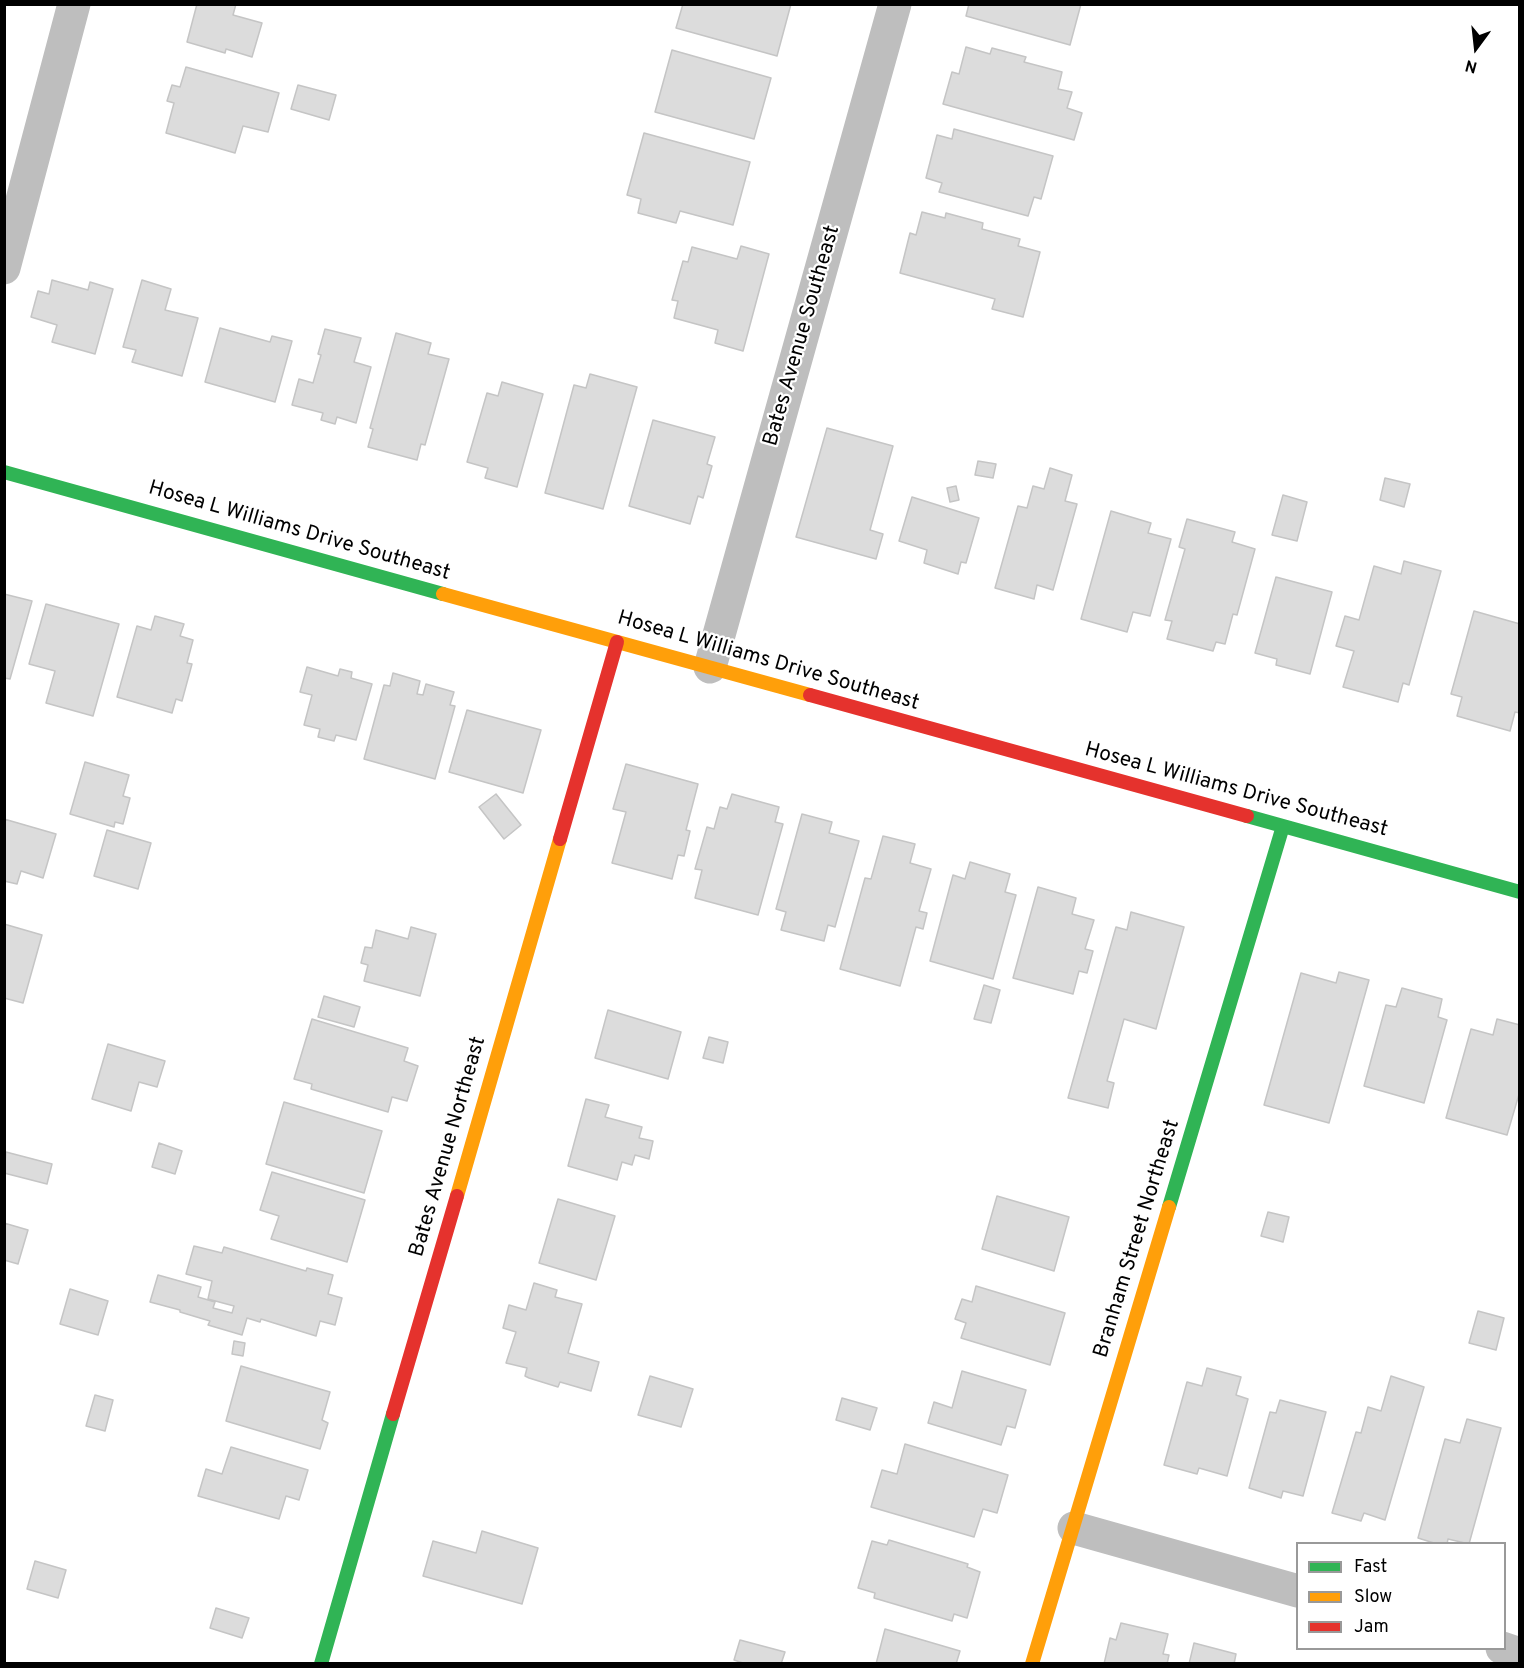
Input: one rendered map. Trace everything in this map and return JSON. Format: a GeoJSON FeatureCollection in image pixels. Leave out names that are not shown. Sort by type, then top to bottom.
{"type":"FeatureCollection","features":[{"type":"Feature","properties":{"kind":"street"},"geometry":{"type":"LineString","coordinates":[[4,268],[74,4]]}},
{"type":"Feature","properties":{"kind":"street","name":"Bates Avenue Southeast"},"geometry":{"type":"LineString","coordinates":[[710,667],[896,4]]}},
{"type":"Feature","properties":{"kind":"street","name":"Hosea L Williams Drive Southeast"},"geometry":{"type":"LineString","coordinates":[[4,472],[1520,892]]}},
{"type":"Feature","properties":{"kind":"street","name":"Bates Avenue Northeast"},"geometry":{"type":"LineString","coordinates":[[321,1664],[617,642]]}},
{"type":"Feature","properties":{"kind":"street","name":"Branham Street Northeast"},"geometry":{"type":"LineString","coordinates":[[1032,1664],[1283,826]]}},
{"type":"Feature","properties":{"kind":"street"},"geometry":{"type":"LineString","coordinates":[[1074,1528],[1296,1590]]}},
{"type":"Feature","properties":{"kind":"building"},"geometry":{"type":"Polygon","coordinates":[[[197,4],[236,4],[233,15],[262,23],[252,57],[226,49],[225,53],[187,42],[197,4]]]}},
{"type":"Feature","properties":{"kind":"building"},"geometry":{"type":"Polygon","coordinates":[[[683,4],[791,4],[777,56],[676,28],[683,4]]]}},
{"type":"Feature","properties":{"kind":"building"},"geometry":{"type":"Polygon","coordinates":[[[969,4],[1081,4],[1070,45],[966,16],[969,4]]]}},
{"type":"Feature","properties":{"kind":"building"},"geometry":{"type":"Polygon","coordinates":[[[966,47],[990,54],[992,48],[1026,57],[1024,62],[1062,72],[1058,89],[1072,92],[1067,108],[1082,113],[1074,140],[943,104],[952,72],[959,74],[966,47]]]}},
{"type":"Feature","properties":{"kind":"building"},"geometry":{"type":"Polygon","coordinates":[[[672,50],[771,78],[754,139],[655,112],[672,50]]]}},
{"type":"Feature","properties":{"kind":"building"},"geometry":{"type":"Polygon","coordinates":[[[186,67],[279,93],[268,132],[243,126],[235,153],[166,133],[174,103],[167,101],[172,85],[180,87],[186,67]]]}},
{"type":"Feature","properties":{"kind":"building"},"geometry":{"type":"Polygon","coordinates":[[[298,85],[336,95],[329,120],[291,109],[298,85]]]}},
{"type":"Feature","properties":{"kind":"building"},"geometry":{"type":"Polygon","coordinates":[[[954,129],[1053,156],[1041,199],[1034,197],[1028,216],[939,192],[942,183],[926,178],[937,135],[952,139],[954,129]]]}},
{"type":"Feature","properties":{"kind":"building"},"geometry":{"type":"Polygon","coordinates":[[[644,133],[750,162],[733,225],[680,211],[676,223],[638,213],[641,199],[627,195],[644,133]]]}},
{"type":"Feature","properties":{"kind":"building"},"geometry":{"type":"Polygon","coordinates":[[[922,212],[945,218],[946,213],[983,223],[982,229],[1020,239],[1018,246],[1040,252],[1023,317],[992,309],[995,299],[900,273],[910,233],[916,235],[922,212]]]}},
{"type":"Feature","properties":{"kind":"building"},"geometry":{"type":"Polygon","coordinates":[[[741,246],[769,254],[743,351],[715,343],[718,330],[674,318],[678,301],[672,300],[683,261],[688,262],[692,247],[737,259],[741,246]]]}},
{"type":"Feature","properties":{"kind":"building"},"geometry":{"type":"Polygon","coordinates":[[[52,280],[88,290],[90,282],[113,289],[95,354],[52,342],[57,325],[31,317],[38,291],[49,294],[52,280]]]}},
{"type":"Feature","properties":{"kind":"building"},"geometry":{"type":"Polygon","coordinates":[[[142,280],[171,289],[165,310],[198,318],[182,376],[132,362],[136,350],[123,347],[142,280]]]}},
{"type":"Feature","properties":{"kind":"building"},"geometry":{"type":"Polygon","coordinates":[[[220,328],[270,342],[272,336],[292,341],[275,402],[205,382],[220,328]]]}},
{"type":"Feature","properties":{"kind":"building"},"geometry":{"type":"Polygon","coordinates":[[[325,329],[361,338],[354,362],[371,367],[356,423],[337,417],[335,424],[321,420],[323,413],[292,405],[299,379],[313,383],[325,329]]]}},
{"type":"Feature","properties":{"kind":"building"},"geometry":{"type":"Polygon","coordinates":[[[396,333],[431,343],[428,354],[449,359],[425,445],[421,444],[417,460],[368,447],[373,429],[370,428],[396,333]]]}},
{"type":"Feature","properties":{"kind":"building"},"geometry":{"type":"Polygon","coordinates":[[[590,374],[637,387],[603,509],[545,493],[574,385],[586,388],[590,374]]]}},
{"type":"Feature","properties":{"kind":"building"},"geometry":{"type":"Polygon","coordinates":[[[502,382],[543,394],[517,487],[485,478],[488,468],[467,462],[487,393],[498,396],[502,382]]]}},
{"type":"Feature","properties":{"kind":"building"},"geometry":{"type":"Polygon","coordinates":[[[653,420],[715,437],[707,464],[712,466],[703,498],[698,496],[690,524],[629,506],[653,420]]]}},
{"type":"Feature","properties":{"kind":"building"},"geometry":{"type":"Polygon","coordinates":[[[827,428],[893,446],[870,530],[883,534],[876,559],[796,537],[827,428]]]}},
{"type":"Feature","properties":{"kind":"building"},"geometry":{"type":"Polygon","coordinates":[[[978,461],[996,464],[993,478],[975,475],[978,461]]]}},
{"type":"Feature","properties":{"kind":"building"},"geometry":{"type":"Polygon","coordinates":[[[1050,468],[1072,475],[1065,501],[1077,504],[1053,590],[1037,585],[1034,599],[995,588],[1018,506],[1027,508],[1033,486],[1044,489],[1050,468]]]}},
{"type":"Feature","properties":{"kind":"building"},"geometry":{"type":"Polygon","coordinates":[[[1385,478],[1410,484],[1404,507],[1380,500],[1385,478]]]}},
{"type":"Feature","properties":{"kind":"building"},"geometry":{"type":"Polygon","coordinates":[[[956,486],[959,500],[950,502],[947,488],[956,486]]]}},
{"type":"Feature","properties":{"kind":"building"},"geometry":{"type":"Polygon","coordinates":[[[1283,495],[1307,502],[1297,541],[1272,535],[1283,495]]]}},
{"type":"Feature","properties":{"kind":"building"},"geometry":{"type":"Polygon","coordinates":[[[912,497],[979,518],[966,563],[961,562],[958,574],[924,563],[927,550],[899,541],[912,497]]]}},
{"type":"Feature","properties":{"kind":"building"},"geometry":{"type":"Polygon","coordinates":[[[1111,511],[1151,523],[1148,533],[1171,539],[1150,616],[1133,612],[1127,632],[1081,619],[1111,511]]]}},
{"type":"Feature","properties":{"kind":"building"},"geometry":{"type":"Polygon","coordinates":[[[1187,519],[1235,532],[1232,542],[1255,549],[1237,615],[1233,614],[1225,644],[1216,642],[1213,651],[1167,639],[1172,621],[1165,620],[1185,549],[1179,547],[1187,519]]]}},
{"type":"Feature","properties":{"kind":"building"},"geometry":{"type":"Polygon","coordinates":[[[1404,561],[1441,571],[1409,685],[1403,683],[1398,702],[1343,687],[1354,651],[1336,646],[1345,616],[1359,620],[1374,566],[1401,574],[1404,561]]]}},
{"type":"Feature","properties":{"kind":"building"},"geometry":{"type":"Polygon","coordinates":[[[1276,577],[1332,592],[1310,674],[1276,665],[1277,659],[1255,653],[1276,577]]]}},
{"type":"Feature","properties":{"kind":"building"},"geometry":{"type":"Polygon","coordinates":[[[4,594],[32,601],[10,679],[4,678],[4,594]]]}},
{"type":"Feature","properties":{"kind":"building"},"geometry":{"type":"Polygon","coordinates":[[[46,604],[119,624],[93,716],[46,703],[55,671],[29,664],[46,604]]]}},
{"type":"Feature","properties":{"kind":"building"},"geometry":{"type":"Polygon","coordinates":[[[1474,611],[1520,624],[1520,713],[1515,712],[1510,731],[1457,716],[1462,697],[1451,694],[1474,611]]]}},
{"type":"Feature","properties":{"kind":"building"},"geometry":{"type":"Polygon","coordinates":[[[155,616],[184,624],[180,636],[193,640],[187,663],[192,664],[182,701],[176,699],[172,713],[117,697],[137,626],[151,630],[155,616]]]}},
{"type":"Feature","properties":{"kind":"building"},"geometry":{"type":"Polygon","coordinates":[[[307,667],[338,676],[340,669],[352,672],[351,678],[372,684],[356,740],[336,735],[334,741],[318,737],[320,729],[304,725],[312,695],[300,692],[307,667]]]}},
{"type":"Feature","properties":{"kind":"building"},"geometry":{"type":"Polygon","coordinates":[[[393,673],[420,681],[417,694],[423,695],[426,684],[454,692],[450,705],[455,706],[435,779],[364,759],[384,685],[390,686],[393,673]]]}},
{"type":"Feature","properties":{"kind":"building"},"geometry":{"type":"Polygon","coordinates":[[[467,710],[541,730],[523,793],[449,772],[467,710]]]}},
{"type":"Feature","properties":{"kind":"building"},"geometry":{"type":"Polygon","coordinates":[[[85,762],[129,775],[123,796],[130,798],[123,824],[115,822],[114,827],[70,814],[85,762]]]}},
{"type":"Feature","properties":{"kind":"building"},"geometry":{"type":"Polygon","coordinates":[[[626,764],[698,784],[686,830],[690,831],[684,856],[678,855],[672,879],[612,863],[626,812],[613,809],[626,764]]]}},
{"type":"Feature","properties":{"kind":"building"},"geometry":{"type":"Polygon","coordinates":[[[496,794],[521,825],[504,839],[479,807],[496,794]]]}},
{"type":"Feature","properties":{"kind":"building"},"geometry":{"type":"Polygon","coordinates":[[[732,794],[779,807],[775,822],[783,824],[758,915],[695,898],[702,870],[695,869],[707,827],[714,829],[720,807],[727,809],[732,794]]]}},
{"type":"Feature","properties":{"kind":"building"},"geometry":{"type":"Polygon","coordinates":[[[802,814],[832,822],[829,833],[859,841],[835,927],[828,925],[824,941],[781,930],[786,912],[776,909],[802,814]]]}},
{"type":"Feature","properties":{"kind":"building"},"geometry":{"type":"Polygon","coordinates":[[[4,819],[56,834],[43,878],[21,871],[17,884],[4,881],[4,819]]]}},
{"type":"Feature","properties":{"kind":"building"},"geometry":{"type":"Polygon","coordinates":[[[107,830],[151,843],[138,889],[94,876],[107,830]]]}},
{"type":"Feature","properties":{"kind":"building"},"geometry":{"type":"Polygon","coordinates":[[[883,836],[915,844],[910,863],[931,869],[919,911],[927,913],[923,929],[916,927],[900,986],[840,969],[865,878],[871,879],[883,836]]]}},
{"type":"Feature","properties":{"kind":"building"},"geometry":{"type":"Polygon","coordinates":[[[970,862],[1010,874],[1005,892],[1016,895],[993,979],[930,961],[953,875],[965,879],[970,862]]]}},
{"type":"Feature","properties":{"kind":"building"},"geometry":{"type":"Polygon","coordinates":[[[1038,887],[1076,898],[1072,914],[1094,920],[1085,949],[1093,951],[1087,973],[1079,971],[1073,994],[1013,978],[1038,887]]]}},
{"type":"Feature","properties":{"kind":"building"},"geometry":{"type":"Polygon","coordinates":[[[1131,912],[1184,927],[1156,1029],[1124,1019],[1107,1081],[1114,1083],[1108,1108],[1068,1098],[1116,927],[1127,930],[1131,912]]]}},
{"type":"Feature","properties":{"kind":"building"},"geometry":{"type":"Polygon","coordinates":[[[4,924],[42,935],[23,1003],[4,998],[4,924]]]}},
{"type":"Feature","properties":{"kind":"building"},"geometry":{"type":"Polygon","coordinates":[[[411,927],[436,934],[420,996],[364,981],[368,965],[361,963],[365,947],[372,948],[376,930],[408,939],[411,927]]]}},
{"type":"Feature","properties":{"kind":"building"},"geometry":{"type":"Polygon","coordinates":[[[1339,972],[1369,980],[1329,1123],[1264,1105],[1301,973],[1336,983],[1339,972]]]}},
{"type":"Feature","properties":{"kind":"building"},"geometry":{"type":"Polygon","coordinates":[[[984,985],[1000,990],[991,1023],[974,1019],[984,985]]]}},
{"type":"Feature","properties":{"kind":"building"},"geometry":{"type":"Polygon","coordinates":[[[1402,988],[1442,999],[1438,1017],[1447,1020],[1424,1103],[1364,1086],[1386,1005],[1396,1007],[1402,988]]]}},
{"type":"Feature","properties":{"kind":"building"},"geometry":{"type":"Polygon","coordinates":[[[324,996],[360,1007],[354,1027],[318,1017],[324,996]]]}},
{"type":"Feature","properties":{"kind":"building"},"geometry":{"type":"Polygon","coordinates":[[[608,1010],[681,1032],[668,1079],[595,1058],[608,1010]]]}},
{"type":"Feature","properties":{"kind":"building"},"geometry":{"type":"Polygon","coordinates":[[[312,1019],[408,1048],[404,1061],[418,1066],[407,1101],[392,1097],[388,1112],[311,1089],[312,1084],[294,1079],[312,1019]]]}},
{"type":"Feature","properties":{"kind":"building"},"geometry":{"type":"Polygon","coordinates":[[[1497,1019],[1520,1025],[1520,1091],[1507,1135],[1446,1118],[1471,1029],[1493,1035],[1497,1019]]]}},
{"type":"Feature","properties":{"kind":"building"},"geometry":{"type":"Polygon","coordinates":[[[709,1037],[728,1042],[723,1063],[703,1058],[709,1037]]]}},
{"type":"Feature","properties":{"kind":"building"},"geometry":{"type":"Polygon","coordinates":[[[108,1044],[165,1061],[157,1087],[139,1082],[131,1111],[92,1099],[108,1044]]]}},
{"type":"Feature","properties":{"kind":"building"},"geometry":{"type":"Polygon","coordinates":[[[586,1099],[609,1105],[605,1117],[642,1127],[639,1138],[653,1141],[649,1159],[635,1155],[632,1165],[622,1162],[617,1180],[568,1166],[586,1099]]]}},
{"type":"Feature","properties":{"kind":"building"},"geometry":{"type":"Polygon","coordinates":[[[284,1102],[382,1131],[364,1193],[266,1164],[284,1102]]]}},
{"type":"Feature","properties":{"kind":"building"},"geometry":{"type":"Polygon","coordinates":[[[159,1143],[182,1151],[175,1174],[152,1167],[159,1143]]]}},
{"type":"Feature","properties":{"kind":"building"},"geometry":{"type":"Polygon","coordinates":[[[6,1152],[52,1164],[47,1184],[4,1173],[6,1152]]]}},
{"type":"Feature","properties":{"kind":"building"},"geometry":{"type":"Polygon","coordinates":[[[272,1172],[365,1200],[347,1262],[271,1239],[279,1216],[260,1210],[272,1172]]]}},
{"type":"Feature","properties":{"kind":"building"},"geometry":{"type":"Polygon","coordinates":[[[997,1196],[1069,1217],[1054,1271],[982,1249],[997,1196]]]}},
{"type":"Feature","properties":{"kind":"building"},"geometry":{"type":"Polygon","coordinates":[[[558,1199],[615,1216],[596,1280],[539,1263],[558,1199]]]}},
{"type":"Feature","properties":{"kind":"building"},"geometry":{"type":"Polygon","coordinates":[[[1268,1212],[1289,1217],[1283,1242],[1261,1236],[1268,1212]]]}},
{"type":"Feature","properties":{"kind":"building"},"geometry":{"type":"Polygon","coordinates":[[[4,1223],[28,1230],[18,1264],[4,1260],[4,1223]]]}},
{"type":"Feature","properties":{"kind":"building"},"geometry":{"type":"Polygon","coordinates":[[[194,1246],[222,1253],[224,1247],[306,1271],[307,1268],[333,1275],[328,1294],[342,1298],[335,1325],[320,1321],[316,1336],[261,1319],[260,1322],[247,1318],[242,1335],[208,1325],[210,1321],[180,1312],[180,1310],[150,1302],[158,1275],[201,1287],[198,1297],[215,1302],[213,1308],[232,1313],[234,1306],[208,1299],[212,1281],[186,1274],[194,1246]]]}},
{"type":"Feature","properties":{"kind":"building"},"geometry":{"type":"Polygon","coordinates":[[[534,1283],[557,1290],[555,1297],[582,1304],[568,1353],[599,1362],[591,1391],[560,1382],[558,1387],[529,1378],[525,1376],[527,1368],[506,1363],[516,1332],[503,1328],[509,1305],[526,1310],[534,1283]]]}},
{"type":"Feature","properties":{"kind":"building"},"geometry":{"type":"Polygon","coordinates":[[[976,1286],[1065,1313],[1050,1365],[961,1338],[966,1323],[955,1319],[962,1299],[972,1302],[976,1286]]]}},
{"type":"Feature","properties":{"kind":"building"},"geometry":{"type":"Polygon","coordinates":[[[70,1289],[108,1301],[98,1335],[60,1324],[70,1289]]]}},
{"type":"Feature","properties":{"kind":"building"},"geometry":{"type":"Polygon","coordinates":[[[1478,1311],[1504,1318],[1496,1350],[1469,1343],[1478,1311]]]}},
{"type":"Feature","properties":{"kind":"building"},"geometry":{"type":"Polygon","coordinates":[[[234,1341],[245,1343],[243,1356],[232,1354],[234,1341]]]}},
{"type":"Feature","properties":{"kind":"building"},"geometry":{"type":"Polygon","coordinates":[[[241,1366],[330,1392],[322,1420],[328,1423],[320,1449],[226,1421],[241,1366]]]}},
{"type":"Feature","properties":{"kind":"building"},"geometry":{"type":"Polygon","coordinates":[[[1207,1368],[1241,1377],[1236,1395],[1248,1399],[1227,1476],[1199,1468],[1197,1474],[1164,1465],[1187,1382],[1202,1386],[1207,1368]]]}},
{"type":"Feature","properties":{"kind":"building"},"geometry":{"type":"Polygon","coordinates":[[[962,1371],[1026,1390],[1015,1428],[1007,1426],[1001,1445],[928,1423],[934,1402],[952,1408],[962,1371]]]}},
{"type":"Feature","properties":{"kind":"building"},"geometry":{"type":"Polygon","coordinates":[[[650,1376],[693,1389],[681,1427],[638,1415],[650,1376]]]}},
{"type":"Feature","properties":{"kind":"building"},"geometry":{"type":"Polygon","coordinates":[[[1391,1376],[1424,1387],[1385,1520],[1364,1513],[1361,1521],[1332,1513],[1356,1432],[1361,1433],[1368,1407],[1381,1411],[1391,1376]]]}},
{"type":"Feature","properties":{"kind":"building"},"geometry":{"type":"Polygon","coordinates":[[[95,1395],[113,1400],[105,1431],[86,1426],[95,1395]]]}},
{"type":"Feature","properties":{"kind":"building"},"geometry":{"type":"Polygon","coordinates":[[[842,1398],[877,1408],[870,1430],[836,1420],[842,1398]]]}},
{"type":"Feature","properties":{"kind":"building"},"geometry":{"type":"Polygon","coordinates":[[[1280,1400],[1326,1412],[1303,1496],[1283,1491],[1281,1498],[1249,1488],[1270,1412],[1276,1413],[1280,1400]]]}},
{"type":"Feature","properties":{"kind":"building"},"geometry":{"type":"Polygon","coordinates":[[[1467,1419],[1501,1428],[1470,1542],[1448,1539],[1447,1542],[1431,1542],[1418,1538],[1445,1439],[1460,1443],[1467,1419]]]}},
{"type":"Feature","properties":{"kind":"building"},"geometry":{"type":"Polygon","coordinates":[[[905,1444],[1008,1475],[997,1513],[983,1509],[974,1537],[871,1507],[882,1470],[897,1474],[905,1444]]]}},
{"type":"Feature","properties":{"kind":"building"},"geometry":{"type":"Polygon","coordinates":[[[231,1447],[308,1470],[299,1500],[286,1496],[279,1519],[198,1496],[206,1469],[222,1474],[231,1447]]]}},
{"type":"Feature","properties":{"kind":"building"},"geometry":{"type":"Polygon","coordinates":[[[482,1531],[538,1548],[522,1604],[423,1576],[433,1541],[476,1553],[482,1531]]]}},
{"type":"Feature","properties":{"kind":"building"},"geometry":{"type":"Polygon","coordinates":[[[889,1540],[968,1564],[967,1567],[980,1572],[967,1618],[954,1614],[952,1621],[874,1598],[875,1593],[858,1588],[872,1541],[887,1545],[889,1540]]]}},
{"type":"Feature","properties":{"kind":"building"},"geometry":{"type":"Polygon","coordinates":[[[35,1561],[66,1570],[58,1598],[27,1589],[35,1561]]]}},
{"type":"Feature","properties":{"kind":"building"},"geometry":{"type":"Polygon","coordinates":[[[216,1608],[249,1618],[242,1638],[210,1628],[216,1608]]]}},
{"type":"Feature","properties":{"kind":"building"},"geometry":{"type":"Polygon","coordinates":[[[1121,1623],[1168,1634],[1163,1654],[1169,1655],[1167,1664],[1104,1664],[1110,1638],[1116,1640],[1121,1623]]]}},
{"type":"Feature","properties":{"kind":"building"},"geometry":{"type":"Polygon","coordinates":[[[885,1629],[960,1651],[956,1664],[876,1664],[885,1629]]]}},
{"type":"Feature","properties":{"kind":"building"},"geometry":{"type":"Polygon","coordinates":[[[740,1640],[785,1652],[781,1664],[746,1664],[734,1660],[740,1640]]]}},
{"type":"Feature","properties":{"kind":"building"},"geometry":{"type":"Polygon","coordinates":[[[1194,1643],[1236,1654],[1234,1664],[1189,1664],[1194,1643]]]}},
{"type":"Feature","properties":{"kind":"traffic: fast"},"geometry":{"type":"LineString","coordinates":[[4,472],[443,594]]}},
{"type":"Feature","properties":{"kind":"traffic: fast"},"geometry":{"type":"LineString","coordinates":[[1247,816],[1520,892]]}},
{"type":"Feature","properties":{"kind":"traffic: fast"},"geometry":{"type":"LineString","coordinates":[[1169,1207],[1283,826]]}},
{"type":"Feature","properties":{"kind":"traffic: fast"},"geometry":{"type":"LineString","coordinates":[[321,1664],[393,1414]]}},
{"type":"Feature","properties":{"kind":"traffic: slow"},"geometry":{"type":"LineString","coordinates":[[443,594],[810,695]]}},
{"type":"Feature","properties":{"kind":"traffic: slow"},"geometry":{"type":"LineString","coordinates":[[457,1196],[560,839]]}},
{"type":"Feature","properties":{"kind":"traffic: slow"},"geometry":{"type":"LineString","coordinates":[[1032,1664],[1169,1207]]}},
{"type":"Feature","properties":{"kind":"traffic: jam"},"geometry":{"type":"LineString","coordinates":[[560,839],[617,642]]}},
{"type":"Feature","properties":{"kind":"traffic: jam"},"geometry":{"type":"LineString","coordinates":[[810,695],[1247,816]]}},
{"type":"Feature","properties":{"kind":"traffic: jam"},"geometry":{"type":"LineString","coordinates":[[393,1414],[457,1196]]}}]}
